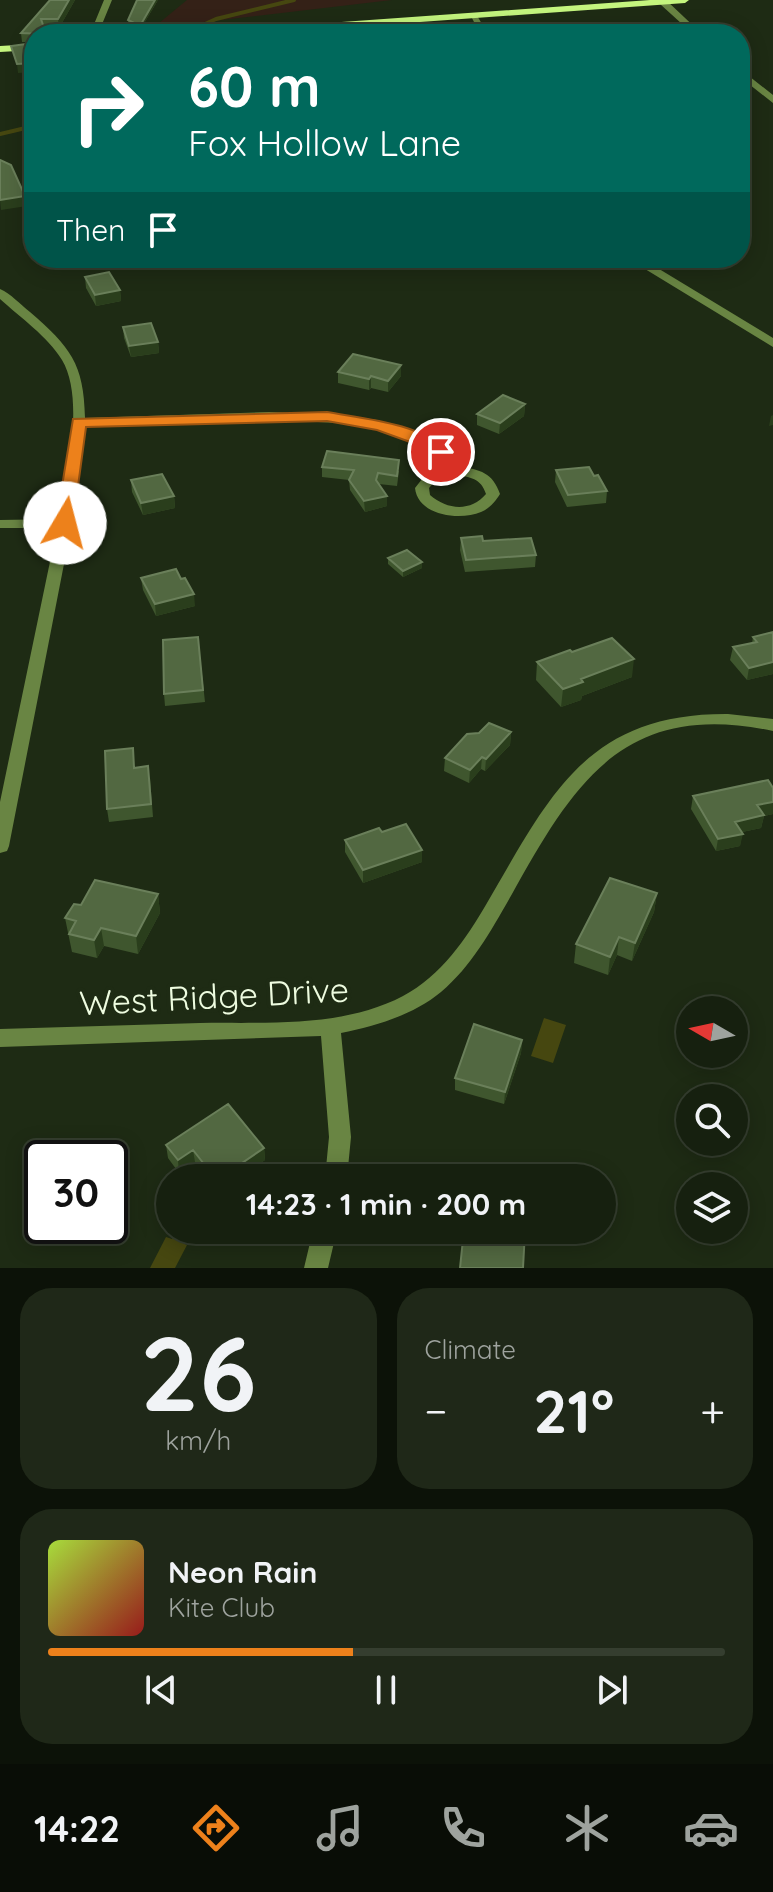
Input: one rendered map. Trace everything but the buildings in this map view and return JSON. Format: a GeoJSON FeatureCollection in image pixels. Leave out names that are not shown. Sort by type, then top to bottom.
{"type":"FeatureCollection","features":[{"type":"Feature","properties":{"kind":"main road"},"geometry":{"type":"LineString","coordinates":[[359,24],[685,0]]}},
{"type":"Feature","properties":{"kind":"main road"},"geometry":{"type":"LineString","coordinates":[[0,49],[24,48]]}},
{"type":"Feature","properties":{"kind":"street"},"geometry":{"type":"LineString","coordinates":[[98,24],[108,0]]}},
{"type":"Feature","properties":{"kind":"street"},"geometry":{"type":"LineString","coordinates":[[663,2],[687,24]]}},
{"type":"Feature","properties":{"kind":"street"},"geometry":{"type":"LineString","coordinates":[[473,16],[478,24]]}},
{"type":"Feature","properties":{"kind":"street"},"geometry":{"type":"LineString","coordinates":[[750,80],[773,100]]}},
{"type":"Feature","properties":{"kind":"street"},"geometry":{"type":"LineString","coordinates":[[649,268],[773,343]]}},
{"type":"Feature","properties":{"kind":"street"},"geometry":{"type":"LineString","coordinates":[[0,293],[52,341],[73,368],[80,393],[65,523],[0,846]]}},
{"type":"Feature","properties":{"kind":"street"},"geometry":{"type":"LineString","coordinates":[[79,422],[280,416],[346,418],[416,438],[441,452],[455,471],[475,473],[489,482],[493,490],[489,502],[480,508],[460,512],[439,509],[429,503],[422,492],[427,480],[436,474],[455,471]]}},
{"type":"Feature","properties":{"kind":"street"},"geometry":{"type":"LineString","coordinates":[[0,524],[65,523]]}},
{"type":"Feature","properties":{"kind":"street","name":"West Ridge Drive"},"geometry":{"type":"LineString","coordinates":[[0,1038],[330,1026],[390,1012],[431,989],[469,949],[556,805],[583,768],[599,753],[629,737],[666,724],[714,719],[773,725]]}},
{"type":"Feature","properties":{"kind":"street"},"geometry":{"type":"LineString","coordinates":[[330,1026],[340,1137],[337,1164]]}},
{"type":"Feature","properties":{"kind":"street"},"geometry":{"type":"LineString","coordinates":[[316,1268],[322,1244]]}},
{"type":"Feature","properties":{"kind":"shaded area"},"geometry":{"type":"Polygon","coordinates":[[[187,0],[392,0],[187,24],[158,24],[187,0]]]}},
{"type":"Feature","properties":{"kind":"shaded area"},"geometry":{"type":"Polygon","coordinates":[[[544,1018],[566,1025],[553,1063],[531,1056],[544,1018]]]}},
{"type":"Feature","properties":{"kind":"shaded area"},"geometry":{"type":"Polygon","coordinates":[[[162,1244],[187,1245],[175,1268],[150,1268],[162,1244]]]}},
{"type":"Feature","properties":{"kind":"waterway"},"geometry":{"type":"LineString","coordinates":[[205,24],[294,0]]}},
{"type":"Feature","properties":{"kind":"waterway"},"geometry":{"type":"LineString","coordinates":[[0,134],[24,128]]}},
{"type":"Feature","properties":{"kind":"route"},"geometry":{"type":"LineString","coordinates":[[65,523],[79,422],[327,416],[381,426],[416,438],[441,452]]}}]}
